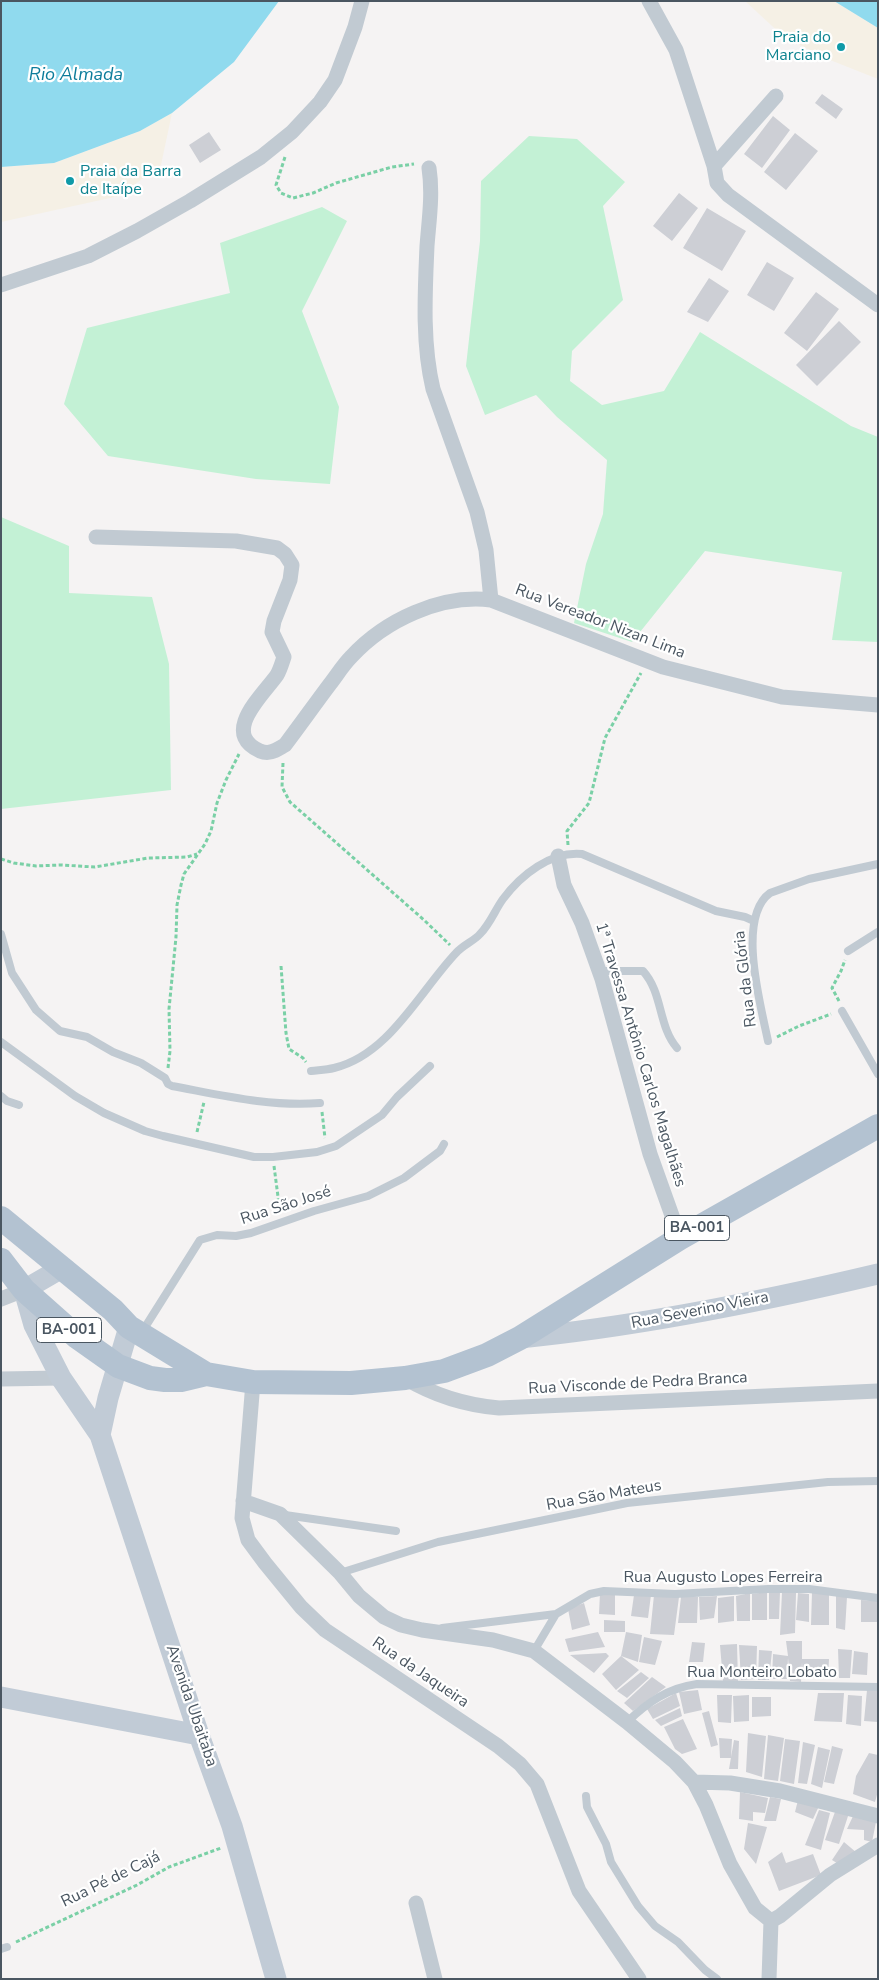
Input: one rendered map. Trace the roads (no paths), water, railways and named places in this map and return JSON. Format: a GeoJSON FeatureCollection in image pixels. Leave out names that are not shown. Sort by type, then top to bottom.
{"type":"FeatureCollection","features":[{"type":"Feature","properties":{"kind":"main road","name":"BA-001"},"geometry":{"type":"LineString","coordinates":[[1,1218],[135,1330],[206,1374],[253,1382],[351,1383],[404,1378],[444,1371],[487,1355],[520,1338],[680,1238],[878,1126]]}},
{"type":"Feature","properties":{"kind":"main road","name":"Avenida Ubaitaba"},"geometry":{"type":"LineString","coordinates":[[1,1260],[24,1290],[78,1337],[118,1366]]}},
{"type":"Feature","properties":{"kind":"main road"},"geometry":{"type":"LineString","coordinates":[[24,1290],[55,1272],[65,1270]]}},
{"type":"Feature","properties":{"kind":"main road","name":"Rua Severino Vieira"},"geometry":{"type":"LineString","coordinates":[[520,1338],[617,1327],[798,1293],[878,1274]]}},
{"type":"Feature","properties":{"kind":"main road","name":"Avenida Ubaitaba"},"geometry":{"type":"LineString","coordinates":[[24,1290],[34,1325],[60,1378],[100,1435],[199,1735],[232,1826],[276,1979]]}},
{"type":"Feature","properties":{"kind":"main road"},"geometry":{"type":"LineString","coordinates":[[100,1435],[118,1366],[135,1330]]}},
{"type":"Feature","properties":{"kind":"main road","name":"BA-001"},"geometry":{"type":"LineString","coordinates":[[118,1366],[150,1378],[165,1380],[181,1380],[206,1374]]}},
{"type":"Feature","properties":{"kind":"main road"},"geometry":{"type":"LineString","coordinates":[[1,1697],[199,1735]]}},
{"type":"Feature","properties":{"kind":"street"},"geometry":{"type":"LineString","coordinates":[[1,285],[88,256],[137,232],[261,157],[292,132],[320,102],[335,80],[355,27],[362,1]]}},
{"type":"Feature","properties":{"kind":"street"},"geometry":{"type":"LineString","coordinates":[[649,1],[676,50],[714,166],[717,182],[728,195],[878,305]]}},
{"type":"Feature","properties":{"kind":"street"},"geometry":{"type":"LineString","coordinates":[[714,166],[776,96]]}},
{"type":"Feature","properties":{"kind":"street"},"geometry":{"type":"LineString","coordinates":[[429,168],[432,188],[426,294],[428,371],[477,512],[486,550],[491,600]]}},
{"type":"Feature","properties":{"kind":"street","name":"Rua Vereador Nizan Lima"},"geometry":{"type":"LineString","coordinates":[[96,537],[236,541],[278,548],[285,554],[292,565],[290,580],[274,621],[272,632],[284,656],[278,673],[251,709],[242,728],[246,741],[254,748],[268,753],[275,752],[285,745],[351,656],[375,635],[401,619],[444,603],[476,598],[491,600],[663,667],[782,697],[878,705]]}},
{"type":"Feature","properties":{"kind":"street","name":"1ª Travessa Antônio Carlos Magalhães"},"geometry":{"type":"LineString","coordinates":[[564,854],[564,885],[582,923],[600,971],[650,1154],[680,1238]]}},
{"type":"Feature","properties":{"kind":"street"},"geometry":{"type":"LineString","coordinates":[[1,1299],[24,1290]]}},
{"type":"Feature","properties":{"kind":"street"},"geometry":{"type":"LineString","coordinates":[[1,1379],[60,1378]]}},
{"type":"Feature","properties":{"kind":"street","name":"Rua Visconde de Pedra Branca"},"geometry":{"type":"LineString","coordinates":[[404,1378],[423,1390],[447,1399],[477,1406],[499,1408],[878,1391]]}},
{"type":"Feature","properties":{"kind":"street","name":"Rua da Jaqueira"},"geometry":{"type":"LineString","coordinates":[[253,1382],[242,1518],[248,1540],[301,1607],[325,1630],[498,1746],[520,1764],[537,1784],[579,1891],[639,1979]]}},
{"type":"Feature","properties":{"kind":"street"},"geometry":{"type":"LineString","coordinates":[[243,1502],[280,1514],[340,1573],[360,1596],[384,1617],[401,1625],[422,1630],[493,1640],[534,1651],[627,1722],[675,1762],[694,1782],[706,1805],[730,1864],[755,1908],[772,1921]]}},
{"type":"Feature","properties":{"kind":"street"},"geometry":{"type":"LineString","coordinates":[[694,1782],[730,1783],[780,1790],[878,1816]]}},
{"type":"Feature","properties":{"kind":"street"},"geometry":{"type":"LineString","coordinates":[[772,1921],[830,1875],[878,1844]]}},
{"type":"Feature","properties":{"kind":"street"},"geometry":{"type":"LineString","coordinates":[[416,1903],[435,1979]]}},
{"type":"Feature","properties":{"kind":"street"},"geometry":{"type":"LineString","coordinates":[[769,1979],[772,1921]]}},
{"type":"Feature","properties":{"kind":"lane","name":"Rua da Glória"},"geometry":{"type":"LineString","coordinates":[[564,854],[589,856],[716,911],[745,917],[754,921],[752,936],[755,969],[768,1041]]}},
{"type":"Feature","properties":{"kind":"lane"},"geometry":{"type":"LineString","coordinates":[[311,1071],[335,1068],[359,1058],[378,1045],[421,998],[457,952],[479,935],[502,900],[522,878],[564,854]]}},
{"type":"Feature","properties":{"kind":"lane"},"geometry":{"type":"LineString","coordinates":[[754,921],[758,907],[770,893],[809,879],[878,864]]}},
{"type":"Feature","properties":{"kind":"lane"},"geometry":{"type":"LineString","coordinates":[[848,951],[878,932]]}},
{"type":"Feature","properties":{"kind":"lane"},"geometry":{"type":"LineString","coordinates":[[1,934],[12,973],[36,1010],[60,1031],[87,1037],[113,1052],[141,1063],[166,1078],[168,1084],[172,1086],[256,1101],[302,1105],[320,1103]]}},
{"type":"Feature","properties":{"kind":"lane"},"geometry":{"type":"LineString","coordinates":[[600,971],[643,971],[656,993],[669,1038],[677,1048]]}},
{"type":"Feature","properties":{"kind":"lane"},"geometry":{"type":"LineString","coordinates":[[842,1011],[878,1074]]}},
{"type":"Feature","properties":{"kind":"lane"},"geometry":{"type":"LineString","coordinates":[[1,1042],[75,1096],[104,1113],[145,1131],[254,1157],[317,1152],[336,1146],[382,1115],[397,1097],[430,1066]]}},
{"type":"Feature","properties":{"kind":"lane"},"geometry":{"type":"LineString","coordinates":[[1,1096],[7,1101],[19,1105]]}},
{"type":"Feature","properties":{"kind":"lane","name":"Rua São José"},"geometry":{"type":"LineString","coordinates":[[135,1330],[200,1240],[217,1235],[236,1236],[368,1196],[404,1178],[440,1151],[444,1144]]}},
{"type":"Feature","properties":{"kind":"lane","name":"Rua São Mateus"},"geometry":{"type":"LineString","coordinates":[[340,1573],[438,1542],[627,1503],[828,1482],[878,1481]]}},
{"type":"Feature","properties":{"kind":"lane"},"geometry":{"type":"LineString","coordinates":[[280,1514],[396,1531]]}},
{"type":"Feature","properties":{"kind":"lane","name":"Rua Augusto Lopes Ferreira"},"geometry":{"type":"LineString","coordinates":[[534,1651],[556,1614],[590,1594],[604,1591],[675,1594],[768,1589],[809,1589],[878,1598]]}},
{"type":"Feature","properties":{"kind":"lane"},"geometry":{"type":"LineString","coordinates":[[422,1630],[556,1614]]}},
{"type":"Feature","properties":{"kind":"lane","name":"Rua Monteiro Lobato"},"geometry":{"type":"LineString","coordinates":[[627,1722],[643,1706],[679,1686],[697,1684],[878,1687]]}},
{"type":"Feature","properties":{"kind":"lane"},"geometry":{"type":"LineString","coordinates":[[586,1796],[587,1807],[606,1844],[611,1862],[638,1906],[655,1926],[678,1942],[704,1970],[717,1979]]}},
{"type":"Feature","properties":{"kind":"water","name":"Rio Almada"},"geometry":{"type":"Polygon","coordinates":[[[1,1],[279,1],[234,62],[172,113],[140,131],[54,163],[1,167],[1,1]]]}},
{"type":"Feature","properties":{"kind":"water"},"geometry":{"type":"Polygon","coordinates":[[[834,1],[878,1],[878,28],[834,1]]]}},
{"type":"Feature","properties":{"kind":"place","name":"Praia do Marciano"},"geometry":{"type":"Point","coordinates":[841,47]}},
{"type":"Feature","properties":{"kind":"place","name":"Praia da Barra de Itaípe"},"geometry":{"type":"Point","coordinates":[70,181]}}]}
